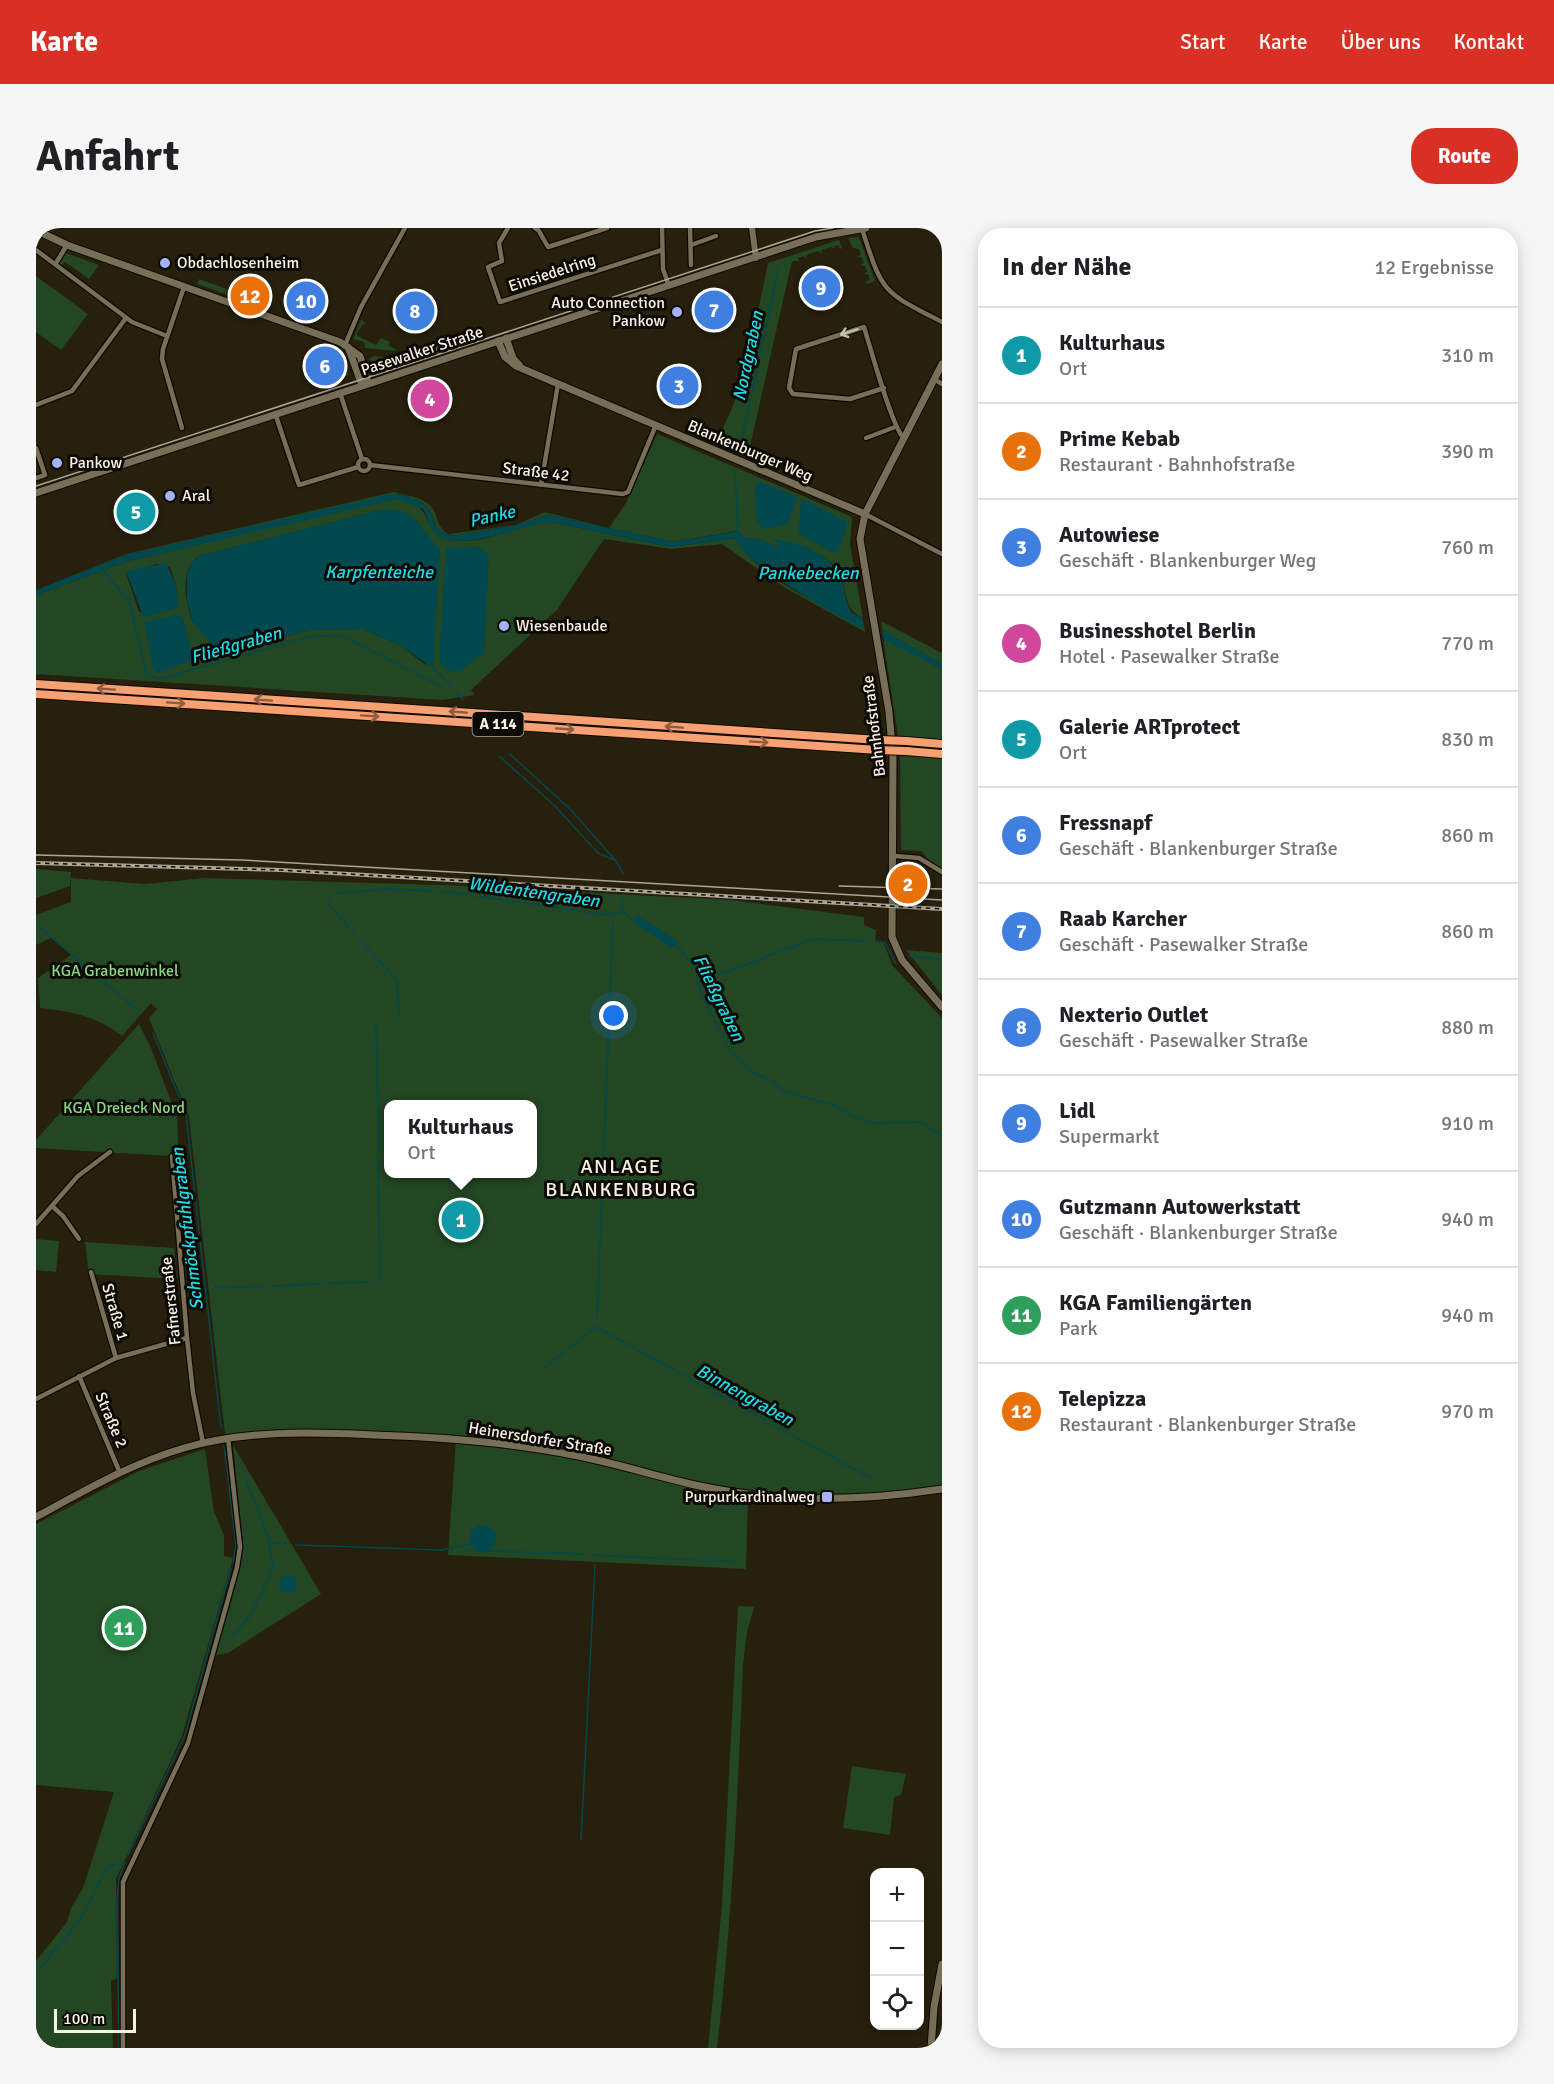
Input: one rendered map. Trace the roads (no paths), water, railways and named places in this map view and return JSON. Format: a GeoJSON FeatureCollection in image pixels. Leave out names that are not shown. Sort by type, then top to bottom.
{"type":"FeatureCollection","features":[{"type":"Feature","properties":{"kind":"highway","name":"A 114"},"geometry":{"type":"LineString","coordinates":[[36,682],[54,686],[878,745],[906,751],[942,754]]}},
{"type":"Feature","properties":{"kind":"highway","name":"A 114"},"geometry":{"type":"LineString","coordinates":[[36,694],[878,745],[906,741],[942,744]]}},
{"type":"Feature","properties":{"kind":"main road","name":"Pasewalker Straße"},"geometry":{"type":"LineString","coordinates":[[36,493],[365,383],[756,258],[816,237],[834,228]]}},
{"type":"Feature","properties":{"kind":"main road","name":"Pasewalker Straße"},"geometry":{"type":"LineString","coordinates":[[816,237],[863,228]]}},
{"type":"Feature","properties":{"kind":"main road"},"geometry":{"type":"LineString","coordinates":[[36,230],[67,245],[347,346],[365,383]]}},
{"type":"Feature","properties":{"kind":"main road"},"geometry":{"type":"LineString","coordinates":[[506,338],[513,358],[524,369]]}},
{"type":"Feature","properties":{"kind":"main road","name":"Blankenburger Weg"},"geometry":{"type":"LineString","coordinates":[[498,341],[509,362],[865,514]]}},
{"type":"Feature","properties":{"kind":"main road","name":"Bahnhofstraße"},"geometry":{"type":"LineString","coordinates":[[942,364],[865,514],[861,527],[860,547],[889,712],[893,758],[892,937],[902,960],[942,1007]]}},
{"type":"Feature","properties":{"kind":"main road","name":"Heinersdorfer Straße"},"geometry":{"type":"LineString","coordinates":[[36,1516],[120,1473],[162,1455],[228,1438],[302,1432],[459,1439],[570,1454],[700,1486],[776,1496],[861,1496],[942,1489]]}},
{"type":"Feature","properties":{"kind":"main road"},"geometry":{"type":"LineString","coordinates":[[930,2048],[942,1964]]}},
{"type":"Feature","properties":{"kind":"street"},"geometry":{"type":"LineString","coordinates":[[347,346],[361,307],[405,228]]}},
{"type":"Feature","properties":{"kind":"street","name":"Einsiedelring"},"geometry":{"type":"LineString","coordinates":[[508,228],[499,243],[502,261],[488,267],[500,302],[662,250]]}},
{"type":"Feature","properties":{"kind":"street","name":"Einsiedelring"},"geometry":{"type":"LineString","coordinates":[[534,228],[539,231],[548,247],[607,228]]}},
{"type":"Feature","properties":{"kind":"street"},"geometry":{"type":"LineString","coordinates":[[662,228],[663,269],[669,286]]}},
{"type":"Feature","properties":{"kind":"street"},"geometry":{"type":"LineString","coordinates":[[690,228],[691,265]]}},
{"type":"Feature","properties":{"kind":"street"},"geometry":{"type":"LineString","coordinates":[[752,228],[756,258]]}},
{"type":"Feature","properties":{"kind":"street"},"geometry":{"type":"LineString","coordinates":[[863,228],[878,278],[885,288],[899,300],[942,322]]}},
{"type":"Feature","properties":{"kind":"street"},"geometry":{"type":"LineString","coordinates":[[691,244],[716,236]]}},
{"type":"Feature","properties":{"kind":"street"},"geometry":{"type":"LineString","coordinates":[[56,263],[67,245]]}},
{"type":"Feature","properties":{"kind":"street"},"geometry":{"type":"LineString","coordinates":[[36,250],[126,318],[167,336]]}},
{"type":"Feature","properties":{"kind":"street"},"geometry":{"type":"LineString","coordinates":[[182,428],[163,368],[163,349],[184,287]]}},
{"type":"Feature","properties":{"kind":"street"},"geometry":{"type":"LineString","coordinates":[[36,405],[72,392],[126,318]]}},
{"type":"Feature","properties":{"kind":"street"},"geometry":{"type":"LineString","coordinates":[[884,388],[850,399],[793,394],[789,388],[796,349],[864,327],[884,388],[895,427],[898,435],[904,438]]}},
{"type":"Feature","properties":{"kind":"street","name":"Pasewalker Straße"},"geometry":{"type":"LineString","coordinates":[[414,356],[471,338]]}},
{"type":"Feature","properties":{"kind":"street"},"geometry":{"type":"LineString","coordinates":[[934,379],[942,384]]}},
{"type":"Feature","properties":{"kind":"street"},"geometry":{"type":"LineString","coordinates":[[541,485],[558,384]]}},
{"type":"Feature","properties":{"kind":"street"},"geometry":{"type":"LineString","coordinates":[[340,392],[362,459],[358,467]]}},
{"type":"Feature","properties":{"kind":"street"},"geometry":{"type":"LineString","coordinates":[[275,413],[299,485],[358,467],[366,471],[370,465],[367,460],[362,459]]}},
{"type":"Feature","properties":{"kind":"street","name":"Straße 42"},"geometry":{"type":"LineString","coordinates":[[370,465],[626,494],[656,425]]}},
{"type":"Feature","properties":{"kind":"street"},"geometry":{"type":"LineString","coordinates":[[866,438],[895,427]]}},
{"type":"Feature","properties":{"kind":"street"},"geometry":{"type":"LineString","coordinates":[[36,448],[45,476],[36,478]]}},
{"type":"Feature","properties":{"kind":"street"},"geometry":{"type":"LineString","coordinates":[[865,514],[942,554]]}},
{"type":"Feature","properties":{"kind":"street"},"geometry":{"type":"LineString","coordinates":[[894,856],[920,858],[942,872]]}},
{"type":"Feature","properties":{"kind":"street"},"geometry":{"type":"LineString","coordinates":[[36,1224],[78,1176],[110,1152]]}},
{"type":"Feature","properties":{"kind":"street","name":"Fafnerstraße"},"geometry":{"type":"LineString","coordinates":[[172,1156],[177,1248],[193,1393],[203,1443]]}},
{"type":"Feature","properties":{"kind":"street"},"geometry":{"type":"LineString","coordinates":[[52,1206],[63,1216],[79,1239]]}},
{"type":"Feature","properties":{"kind":"street","name":"Straße 1"},"geometry":{"type":"LineString","coordinates":[[90,1272],[116,1358]]}},
{"type":"Feature","properties":{"kind":"street"},"geometry":{"type":"LineString","coordinates":[[36,1399],[116,1358],[187,1338]]}},
{"type":"Feature","properties":{"kind":"street","name":"Straße 2"},"geometry":{"type":"LineString","coordinates":[[80,1376],[120,1473]]}},
{"type":"Feature","properties":{"kind":"street"},"geometry":{"type":"LineString","coordinates":[[123,2048],[123,1882],[188,1743],[237,1567],[239,1538],[228,1438]]}},
{"type":"Feature","properties":{"kind":"water"},"geometry":{"type":"Polygon","coordinates":[[[760,482],[797,497],[788,524],[764,529],[757,522],[755,485],[760,482]]]}},
{"type":"Feature","properties":{"kind":"water","name":"Pankebecken"},"geometry":{"type":"Polygon","coordinates":[[[392,494],[415,499],[421,503],[431,514],[436,529],[452,536],[516,525],[549,515],[673,542],[740,531],[741,537],[763,540],[776,547],[779,544],[775,539],[805,547],[824,557],[838,572],[852,613],[942,664],[942,669],[797,591],[747,554],[735,538],[671,547],[551,522],[475,540],[460,541],[446,539],[436,534],[423,509],[397,499],[128,561],[36,595],[36,590],[126,555],[392,494]]]}},
{"type":"Feature","properties":{"kind":"water"},"geometry":{"type":"Polygon","coordinates":[[[804,500],[848,522],[838,551],[832,552],[798,532],[801,502],[804,500]]]}},
{"type":"Feature","properties":{"kind":"water","name":"Karpfenteiche"},"geometry":{"type":"Polygon","coordinates":[[[385,509],[396,510],[411,517],[440,549],[433,668],[400,645],[362,629],[309,630],[241,648],[214,647],[193,622],[187,601],[187,575],[191,564],[199,556],[385,509]]]}},
{"type":"Feature","properties":{"kind":"water","name":"Karpfenteiche"},"geometry":{"type":"Polygon","coordinates":[[[480,547],[489,556],[484,655],[461,670],[450,672],[439,662],[446,548],[480,547]]]}},
{"type":"Feature","properties":{"kind":"water"},"geometry":{"type":"Polygon","coordinates":[[[166,563],[176,586],[179,607],[148,617],[143,616],[126,571],[166,563]]]}},
{"type":"Feature","properties":{"kind":"water"},"geometry":{"type":"Polygon","coordinates":[[[178,615],[182,617],[192,652],[190,661],[157,673],[153,668],[144,622],[178,615]]]}},
{"type":"Feature","properties":{"kind":"water"},"geometry":{"type":"Polygon","coordinates":[[[638,916],[678,941],[672,948],[633,922],[638,916]]]}},
{"type":"Feature","properties":{"kind":"water"},"geometry":{"type":"Polygon","coordinates":[[[483,1525],[492,1529],[496,1538],[492,1547],[483,1551],[474,1547],[470,1538],[474,1529],[483,1525]]]}},
{"type":"Feature","properties":{"kind":"water"},"geometry":{"type":"Polygon","coordinates":[[[288,1575],[294,1578],[297,1584],[294,1590],[288,1593],[282,1590],[279,1584],[282,1578],[288,1575]]]}},
{"type":"Feature","properties":{"kind":"waterway","name":"Nordgraben"},"geometry":{"type":"LineString","coordinates":[[740,448],[778,269]]}},
{"type":"Feature","properties":{"kind":"waterway","name":"Nordgraben"},"geometry":{"type":"LineString","coordinates":[[735,472],[738,533]]}},
{"type":"Feature","properties":{"kind":"waterway","name":"Fließgraben"},"geometry":{"type":"LineString","coordinates":[[103,570],[129,601],[147,676],[159,679],[308,637],[340,635],[441,686]]}},
{"type":"Feature","properties":{"kind":"waterway"},"geometry":{"type":"LineString","coordinates":[[433,668],[452,686]]}},
{"type":"Feature","properties":{"kind":"waterway","name":"Fließgraben"},"geometry":{"type":"LineString","coordinates":[[457,693],[463,700]]}},
{"type":"Feature","properties":{"kind":"waterway","name":"Fließgraben"},"geometry":{"type":"LineString","coordinates":[[510,754],[571,810],[616,861],[623,873]]}},
{"type":"Feature","properties":{"kind":"waterway","name":"Fließgraben"},"geometry":{"type":"LineString","coordinates":[[499,756],[555,806],[599,854],[615,860]]}},
{"type":"Feature","properties":{"kind":"waterway"},"geometry":{"type":"LineString","coordinates":[[337,893],[387,889],[434,891]]}},
{"type":"Feature","properties":{"kind":"waterway","name":"Wildentengraben"},"geometry":{"type":"LineString","coordinates":[[442,891],[608,915],[621,912]]}},
{"type":"Feature","properties":{"kind":"waterway","name":"Wildentengraben"},"geometry":{"type":"LineString","coordinates":[[330,899],[327,903],[355,934]]}},
{"type":"Feature","properties":{"kind":"waterway","name":"Wildentengraben"},"geometry":{"type":"LineString","coordinates":[[622,899],[622,911],[635,921]]}},
{"type":"Feature","properties":{"kind":"waterway"},"geometry":{"type":"LineString","coordinates":[[597,1318],[613,922]]}},
{"type":"Feature","properties":{"kind":"waterway","name":"Schmöckpfuhlgraben"},"geometry":{"type":"LineString","coordinates":[[36,924],[137,1010]]}},
{"type":"Feature","properties":{"kind":"waterway"},"geometry":{"type":"LineString","coordinates":[[700,982],[813,939],[868,941]]}},
{"type":"Feature","properties":{"kind":"waterway","name":"Wildentengraben"},"geometry":{"type":"LineString","coordinates":[[361,941],[397,980],[399,1016]]}},
{"type":"Feature","properties":{"kind":"waterway"},"geometry":{"type":"LineString","coordinates":[[876,941],[885,942],[896,964]]}},
{"type":"Feature","properties":{"kind":"waterway","name":"Fließgraben"},"geometry":{"type":"LineString","coordinates":[[675,944],[696,968],[699,988],[731,1052],[750,1071],[773,1081],[782,1091],[833,1105],[872,1123],[920,1122],[942,1135]]}},
{"type":"Feature","properties":{"kind":"waterway"},"geometry":{"type":"LineString","coordinates":[[910,956],[942,960]]}},
{"type":"Feature","properties":{"kind":"waterway","name":"Wildentengraben"},"geometry":{"type":"LineString","coordinates":[[376,1024],[379,1151]]}},
{"type":"Feature","properties":{"kind":"waterway","name":"Schmöckpfuhlgraben"},"geometry":{"type":"LineString","coordinates":[[153,1033],[186,1114],[221,1428]]}},
{"type":"Feature","properties":{"kind":"waterway","name":"Wildentengraben"},"geometry":{"type":"LineString","coordinates":[[378,1159],[380,1281]]}},
{"type":"Feature","properties":{"kind":"waterway","name":"Wildentengraben"},"geometry":{"type":"LineString","coordinates":[[327,1283],[372,1282]]}},
{"type":"Feature","properties":{"kind":"waterway","name":"Wildentengraben"},"geometry":{"type":"LineString","coordinates":[[273,1286],[319,1284]]}},
{"type":"Feature","properties":{"kind":"waterway","name":"Wildentengraben"},"geometry":{"type":"LineString","coordinates":[[215,1288],[264,1286]]}},
{"type":"Feature","properties":{"kind":"waterway","name":"Binnengraben"},"geometry":{"type":"LineString","coordinates":[[544,1368],[596,1327],[874,1480]]}},
{"type":"Feature","properties":{"kind":"waterway","name":"Schmöckpfuhlgraben"},"geometry":{"type":"LineString","coordinates":[[224,1446],[236,1545],[233,1562]]}},
{"type":"Feature","properties":{"kind":"waterway"},"geometry":{"type":"LineString","coordinates":[[233,1636],[251,1615],[273,1568],[268,1536],[245,1477]]}},
{"type":"Feature","properties":{"kind":"waterway"},"geometry":{"type":"LineString","coordinates":[[271,1543],[286,1544]]}},
{"type":"Feature","properties":{"kind":"waterway"},"geometry":{"type":"LineString","coordinates":[[296,1545],[442,1550],[471,1544]]}},
{"type":"Feature","properties":{"kind":"waterway"},"geometry":{"type":"LineString","coordinates":[[466,1550],[585,1554]]}},
{"type":"Feature","properties":{"kind":"waterway"},"geometry":{"type":"LineString","coordinates":[[593,1555],[739,1562]]}},
{"type":"Feature","properties":{"kind":"waterway"},"geometry":{"type":"LineString","coordinates":[[581,1840],[595,1565]]}},
{"type":"Feature","properties":{"kind":"waterway","name":"Schmöckpfuhlgraben"},"geometry":{"type":"LineString","coordinates":[[128,1855],[185,1735],[231,1568]]}},
{"type":"Feature","properties":{"kind":"waterway"},"geometry":{"type":"LineString","coordinates":[[119,2048],[117,1898],[119,1878],[125,1862]]}},
{"type":"Feature","properties":{"kind":"waterway","name":"Schmöckpfuhlgraben"},"geometry":{"type":"LineString","coordinates":[[36,1973],[81,1919],[107,1868],[114,1864],[123,1865]]}},
{"type":"Feature","properties":{"kind":"tram line"},"geometry":{"type":"LineString","coordinates":[[36,486],[815,231],[833,228]]}},
{"type":"Feature","properties":{"kind":"tram line"},"geometry":{"type":"LineString","coordinates":[[36,855],[242,860],[942,900]]}},
{"type":"Feature","properties":{"kind":"tram line"},"geometry":{"type":"LineString","coordinates":[[839,886],[942,889]]}},
{"type":"Feature","properties":{"kind":"railway"},"geometry":{"type":"LineString","coordinates":[[36,863],[281,870],[942,909]]}},
{"type":"Feature","properties":{"kind":"place","name":"Obdachlosenheim"},"geometry":{"type":"Point","coordinates":[165,263]}},
{"type":"Feature","properties":{"kind":"place","name":"Lidl"},"geometry":{"type":"Point","coordinates":[821,288]}},
{"type":"Feature","properties":{"kind":"place","name":"Telepizza"},"geometry":{"type":"Point","coordinates":[250,296]}},
{"type":"Feature","properties":{"kind":"place","name":"Gutzmann Autowerkstatt"},"geometry":{"type":"Point","coordinates":[306,301]}},
{"type":"Feature","properties":{"kind":"place","name":"Raab Karcher"},"geometry":{"type":"Point","coordinates":[714,310]}},
{"type":"Feature","properties":{"kind":"place","name":"Nexterio Outlet"},"geometry":{"type":"Point","coordinates":[415,311]}},
{"type":"Feature","properties":{"kind":"place","name":"Auto Connection Pankow"},"geometry":{"type":"Point","coordinates":[677,312]}},
{"type":"Feature","properties":{"kind":"place","name":"Fressnapf"},"geometry":{"type":"Point","coordinates":[325,366]}},
{"type":"Feature","properties":{"kind":"place","name":"Autowiese"},"geometry":{"type":"Point","coordinates":[679,386]}},
{"type":"Feature","properties":{"kind":"place","name":"Businesshotel Berlin"},"geometry":{"type":"Point","coordinates":[430,399]}},
{"type":"Feature","properties":{"kind":"place","name":"Pankow"},"geometry":{"type":"Point","coordinates":[57,463]}},
{"type":"Feature","properties":{"kind":"place","name":"Aral"},"geometry":{"type":"Point","coordinates":[170,496]}},
{"type":"Feature","properties":{"kind":"place","name":"Galerie ARTprotect"},"geometry":{"type":"Point","coordinates":[136,512]}},
{"type":"Feature","properties":{"kind":"place","name":"Wiesenbaude"},"geometry":{"type":"Point","coordinates":[504,626]}},
{"type":"Feature","properties":{"kind":"place","name":"Prime Kebab"},"geometry":{"type":"Point","coordinates":[908,884]}},
{"type":"Feature","properties":{"kind":"place","name":"Kulturhaus"},"geometry":{"type":"Point","coordinates":[461,1220]}},
{"type":"Feature","properties":{"kind":"place","name":"Purpurkardinalweg"},"geometry":{"type":"Point","coordinates":[827,1497]}},
{"type":"Feature","properties":{"kind":"place","name":"KGA Familiengärten"},"geometry":{"type":"Point","coordinates":[124,1628]}},
{"type":"Feature","properties":{"kind":"district","name":"ANLAGE BLANKENBURG"},"geometry":{"type":"Point","coordinates":[621,1178]}},
{"type":"Feature","properties":{"kind":"water label","name":"Panke"},"geometry":{"type":"Point","coordinates":[492,516]}},
{"type":"Feature","properties":{"kind":"park label","name":"KGA Grabenwinkel"},"geometry":{"type":"Point","coordinates":[115,971]}},
{"type":"Feature","properties":{"kind":"park label","name":"KGA Dreieck Nord"},"geometry":{"type":"Point","coordinates":[124,1108]}}]}
